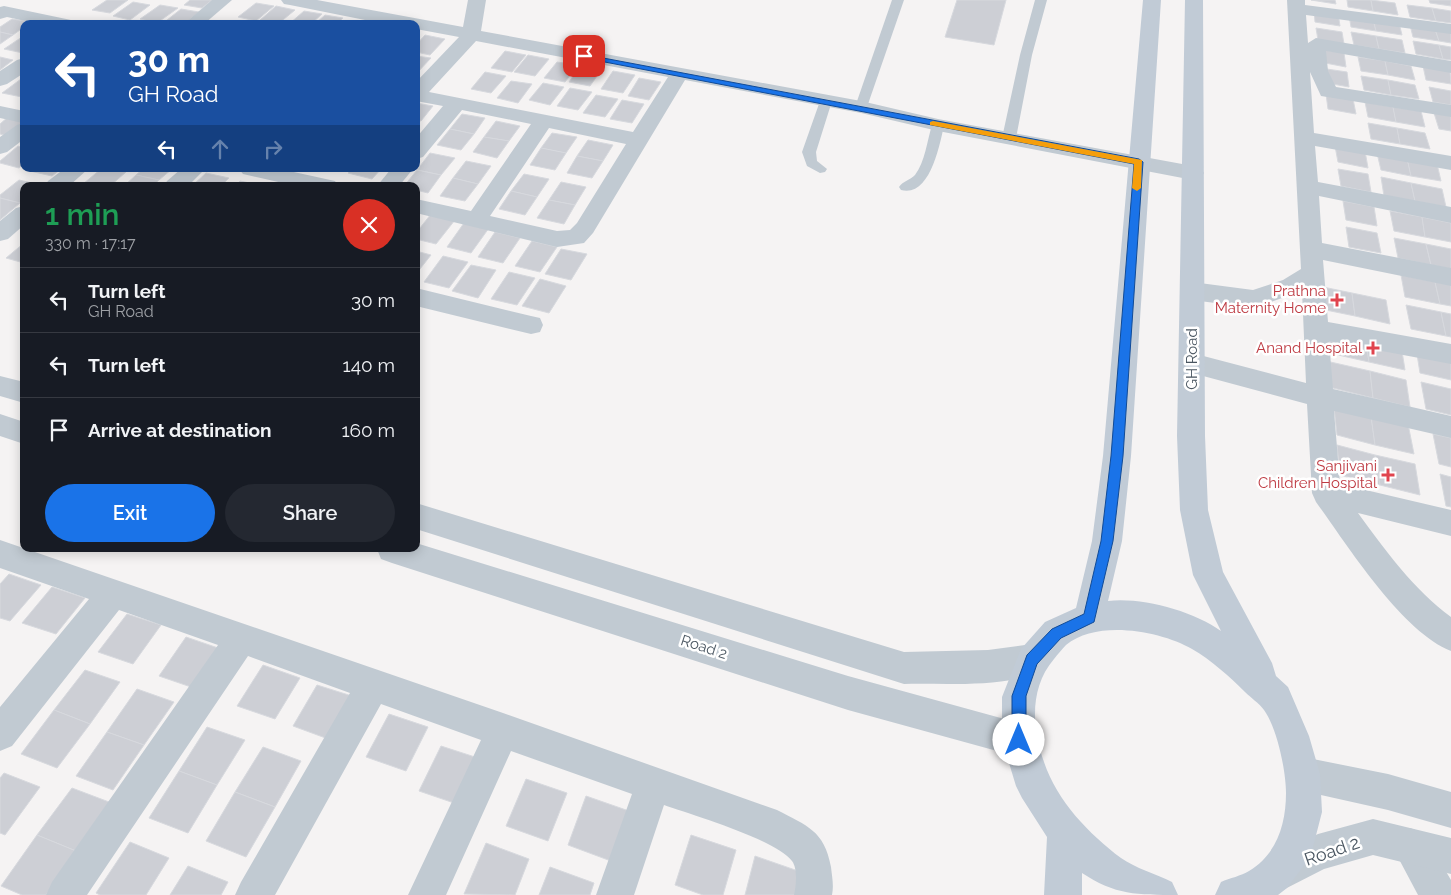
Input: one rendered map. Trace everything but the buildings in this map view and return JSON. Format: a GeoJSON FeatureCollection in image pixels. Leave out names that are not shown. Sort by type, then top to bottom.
{"type":"FeatureCollection","features":[{"type":"Feature","properties":{"kind":"main road"},"geometry":{"type":"LineString","coordinates":[[1089,618],[1107,541],[1117,456],[1152,0]]}},
{"type":"Feature","properties":{"kind":"main road","name":"GH Road"},"geometry":{"type":"LineString","coordinates":[[1194,0],[1191,436],[1194,510],[1208,575],[1251,660],[1276,699]]}},
{"type":"Feature","properties":{"kind":"main road"},"geometry":{"type":"LineString","coordinates":[[1159,895],[1109,872],[1065,833],[1034,786],[1019,740],[1019,696],[1032,660],[1056,633],[1089,618],[1126,614],[1165,620],[1204,638],[1240,665],[1276,699],[1292,736],[1303,774],[1304,812],[1295,847],[1255,888]]}},
{"type":"Feature","properties":{"kind":"main road"},"geometry":{"type":"LineString","coordinates":[[1063,895],[1065,833]]}},
{"type":"Feature","properties":{"kind":"street"},"geometry":{"type":"LineString","coordinates":[[1,12],[22,0]]}},
{"type":"Feature","properties":{"kind":"street"},"geometry":{"type":"LineString","coordinates":[[198,20],[223,0]]}},
{"type":"Feature","properties":{"kind":"street"},"geometry":{"type":"LineString","coordinates":[[290,0],[395,20]]}},
{"type":"Feature","properties":{"kind":"street"},"geometry":{"type":"LineString","coordinates":[[318,5],[356,0]]}},
{"type":"Feature","properties":{"kind":"street"},"geometry":{"type":"LineString","coordinates":[[420,90],[471,35],[477,0]]}},
{"type":"Feature","properties":{"kind":"street"},"geometry":{"type":"LineString","coordinates":[[1451,29],[1297,5],[1326,493],[1379,565],[1424,617],[1451,636]]}},
{"type":"Feature","properties":{"kind":"street"},"geometry":{"type":"LineString","coordinates":[[1,12],[44,20]]}},
{"type":"Feature","properties":{"kind":"street"},"geometry":{"type":"LineString","coordinates":[[420,25],[861,107],[938,125],[1193,173]]}},
{"type":"Feature","properties":{"kind":"street"},"geometry":{"type":"LineString","coordinates":[[1451,67],[1316,44],[1319,71],[1328,92],[1451,111]]}},
{"type":"Feature","properties":{"kind":"street"},"geometry":{"type":"LineString","coordinates":[[0,80],[20,67]]}},
{"type":"Feature","properties":{"kind":"street"},"geometry":{"type":"LineString","coordinates":[[420,207],[557,239],[576,237],[585,228],[679,74]]}},
{"type":"Feature","properties":{"kind":"street"},"geometry":{"type":"LineString","coordinates":[[420,95],[639,140]]}},
{"type":"Feature","properties":{"kind":"street"},"geometry":{"type":"LineString","coordinates":[[420,147],[457,103]]}},
{"type":"Feature","properties":{"kind":"street"},"geometry":{"type":"LineString","coordinates":[[0,112],[20,116]]}},
{"type":"Feature","properties":{"kind":"street"},"geometry":{"type":"LineString","coordinates":[[476,220],[544,120]]}},
{"type":"Feature","properties":{"kind":"street"},"geometry":{"type":"LineString","coordinates":[[0,147],[20,132]]}},
{"type":"Feature","properties":{"kind":"street"},"geometry":{"type":"LineString","coordinates":[[1304,138],[1451,163]]}},
{"type":"Feature","properties":{"kind":"street"},"geometry":{"type":"LineString","coordinates":[[61,182],[73,172]]}},
{"type":"Feature","properties":{"kind":"street"},"geometry":{"type":"LineString","coordinates":[[179,182],[191,172]]}},
{"type":"Feature","properties":{"kind":"street"},"geometry":{"type":"LineString","coordinates":[[264,172],[310,182]]}},
{"type":"Feature","properties":{"kind":"street"},"geometry":{"type":"LineString","coordinates":[[391,182],[400,172]]}},
{"type":"Feature","properties":{"kind":"street"},"geometry":{"type":"LineString","coordinates":[[1308,187],[1451,215]]}},
{"type":"Feature","properties":{"kind":"street"},"geometry":{"type":"LineString","coordinates":[[0,233],[20,216]]}},
{"type":"Feature","properties":{"kind":"street"},"geometry":{"type":"LineString","coordinates":[[1312,249],[1451,277]]}},
{"type":"Feature","properties":{"kind":"street"},"geometry":{"type":"LineString","coordinates":[[1192,291],[1254,299],[1291,286],[1313,273]]}},
{"type":"Feature","properties":{"kind":"street"},"geometry":{"type":"LineString","coordinates":[[420,298],[531,325]]}},
{"type":"Feature","properties":{"kind":"street"},"geometry":{"type":"LineString","coordinates":[[1316,329],[1451,354]]}},
{"type":"Feature","properties":{"kind":"street"},"geometry":{"type":"LineString","coordinates":[[1192,363],[1320,397],[1451,427]]}},
{"type":"Feature","properties":{"kind":"street"},"geometry":{"type":"LineString","coordinates":[[0,386],[20,393]]}},
{"type":"Feature","properties":{"kind":"street"},"geometry":{"type":"LineString","coordinates":[[0,425],[20,432]]}},
{"type":"Feature","properties":{"kind":"street"},"geometry":{"type":"LineString","coordinates":[[1326,493],[1451,523]]}},
{"type":"Feature","properties":{"kind":"street"},"geometry":{"type":"LineString","coordinates":[[420,517],[904,668],[988,666],[1032,660]]}},
{"type":"Feature","properties":{"kind":"street","name":"Road 2"},"geometry":{"type":"LineString","coordinates":[[402,552],[848,693],[1019,740]]}},
{"type":"Feature","properties":{"kind":"street"},"geometry":{"type":"LineString","coordinates":[[0,554],[764,823],[796,840],[810,853],[815,885],[813,895]]}},
{"type":"Feature","properties":{"kind":"street"},"geometry":{"type":"LineString","coordinates":[[0,734],[113,593]]}},
{"type":"Feature","properties":{"kind":"street"},"geometry":{"type":"LineString","coordinates":[[65,895],[241,638]]}},
{"type":"Feature","properties":{"kind":"street"},"geometry":{"type":"LineString","coordinates":[[254,895],[374,685]]}},
{"type":"Feature","properties":{"kind":"street"},"geometry":{"type":"LineString","coordinates":[[428,895],[503,730]]}},
{"type":"Feature","properties":{"kind":"street"},"geometry":{"type":"LineString","coordinates":[[1303,774],[1388,792],[1451,810]]}},
{"type":"Feature","properties":{"kind":"street"},"geometry":{"type":"LineString","coordinates":[[615,895],[653,784]]}},
{"type":"Feature","properties":{"kind":"street","name":"Road 2"},"geometry":{"type":"LineString","coordinates":[[1255,888],[1318,852],[1373,837],[1451,856]]}},
{"type":"Feature","properties":{"kind":"street"},"geometry":{"type":"LineString","coordinates":[[1410,846],[1439,895]]}},
{"type":"Feature","properties":{"kind":"lane"},"geometry":{"type":"LineString","coordinates":[[861,107],[898,0]]}},
{"type":"Feature","properties":{"kind":"lane"},"geometry":{"type":"LineString","coordinates":[[1010,138],[1026,55],[1041,0]]}},
{"type":"Feature","properties":{"kind":"lane"},"geometry":{"type":"LineString","coordinates":[[820,169],[812,165],[809,159],[809,152],[826,101]]}},
{"type":"Feature","properties":{"kind":"lane"},"geometry":{"type":"LineString","coordinates":[[906,187],[914,185],[923,174],[938,125]]}},
{"type":"Feature","properties":{"kind":"slow traffic"},"geometry":{"type":"LineString","coordinates":[[933,124],[1139,162],[1137,188]]}},
{"type":"Feature","properties":{"kind":"place","name":"Prathna Maternity Home"},"geometry":{"type":"Point","coordinates":[1337,300]}},
{"type":"Feature","properties":{"kind":"place","name":"Anand Hospital"},"geometry":{"type":"Point","coordinates":[1373,348]}},
{"type":"Feature","properties":{"kind":"place","name":"Sanjivani Children Hospital"},"geometry":{"type":"Point","coordinates":[1388,475]}},
{"type":"Feature","properties":{"kind":"route"},"geometry":{"type":"LineString","coordinates":[[584,56],[861,107],[938,125],[1139,162],[1117,456],[1107,541],[1089,618],[1056,633],[1032,660],[1019,696],[1019,740]]}}]}
